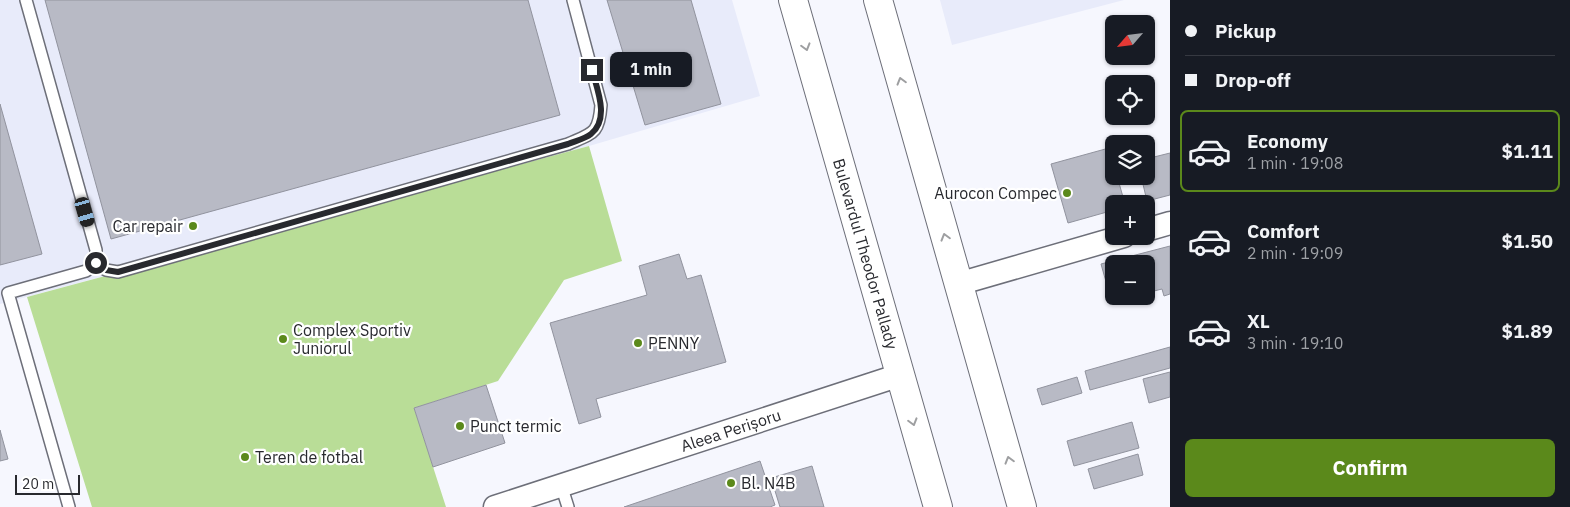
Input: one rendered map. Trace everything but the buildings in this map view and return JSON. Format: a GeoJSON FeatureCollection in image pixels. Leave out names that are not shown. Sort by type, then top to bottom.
{"type":"FeatureCollection","features":[{"type":"Feature","properties":{"kind":"main road","name":"Bulevardul Theodor Pallady"},"geometry":{"type":"LineString","coordinates":[[793,0],[938,507]]}},
{"type":"Feature","properties":{"kind":"main road"},"geometry":{"type":"LineString","coordinates":[[878,0],[1022,507]]}},
{"type":"Feature","properties":{"kind":"street"},"geometry":{"type":"LineString","coordinates":[[1155,227],[1170,223]]}},
{"type":"Feature","properties":{"kind":"street"},"geometry":{"type":"LineString","coordinates":[[958,284],[1105,242]]}},
{"type":"Feature","properties":{"kind":"street","name":"Aleea Perișoru"},"geometry":{"type":"LineString","coordinates":[[495,507],[900,375]]}},
{"type":"Feature","properties":{"kind":"lane"},"geometry":{"type":"LineString","coordinates":[[26,0],[96,250],[96,263]]}},
{"type":"Feature","properties":{"kind":"lane"},"geometry":{"type":"LineString","coordinates":[[96,263],[106,270],[118,272],[568,144],[591,134],[600,122],[601,104],[573,0]]}},
{"type":"Feature","properties":{"kind":"lane"},"geometry":{"type":"LineString","coordinates":[[69,507],[4,294],[86,271],[96,263]]}},
{"type":"Feature","properties":{"kind":"lane"},"geometry":{"type":"LineString","coordinates":[[561,485],[568,507]]}},
{"type":"Feature","properties":{"kind":"shaded area"},"geometry":{"type":"Polygon","coordinates":[[[0,0],[732,0],[760,96],[589,146],[0,304],[0,0]]]}},
{"type":"Feature","properties":{"kind":"shaded area"},"geometry":{"type":"Polygon","coordinates":[[[940,0],[1124,0],[952,45],[940,0]]]}},
{"type":"Feature","properties":{"kind":"green space","name":"Complex Sportiv Juniorul"},"geometry":{"type":"Polygon","coordinates":[[[589,146],[622,261],[564,280],[498,381],[414,408],[446,507],[92,507],[27,297],[589,146]]]}},
{"type":"Feature","properties":{"kind":"place","name":"Aurocon Compec"},"geometry":{"type":"Point","coordinates":[1067,193]}},
{"type":"Feature","properties":{"kind":"place","name":"Car repair"},"geometry":{"type":"Point","coordinates":[193,226]}},
{"type":"Feature","properties":{"kind":"place","name":"Complex Sportiv Juniorul"},"geometry":{"type":"Point","coordinates":[283,339]}},
{"type":"Feature","properties":{"kind":"place","name":"PENNY"},"geometry":{"type":"Point","coordinates":[638,343]}},
{"type":"Feature","properties":{"kind":"place","name":"Punct termic"},"geometry":{"type":"Point","coordinates":[460,426]}},
{"type":"Feature","properties":{"kind":"place","name":"Teren de fotbal"},"geometry":{"type":"Point","coordinates":[245,457]}},
{"type":"Feature","properties":{"kind":"place","name":"Bl. N4B"},"geometry":{"type":"Point","coordinates":[731,483]}},
{"type":"Feature","properties":{"kind":"route"},"geometry":{"type":"LineString","coordinates":[[96,263],[106,270],[118,272],[568,144],[591,134],[600,122],[601,104],[592,70]]}}]}
